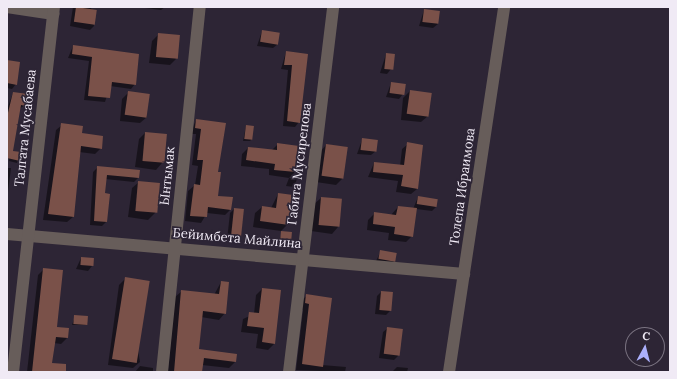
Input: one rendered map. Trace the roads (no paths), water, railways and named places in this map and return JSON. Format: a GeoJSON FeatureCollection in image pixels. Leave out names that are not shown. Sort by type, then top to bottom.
{"type":"FeatureCollection","features":[{"type":"Feature","properties":{"kind":"street"},"geometry":{"type":"LineString","coordinates":[[7,7],[54,10]]}},
{"type":"Feature","properties":{"kind":"street","name":"Ынтымак"},"geometry":{"type":"LineString","coordinates":[[162,372],[200,7]]}},
{"type":"Feature","properties":{"kind":"street","name":"Габита Мусирепова"},"geometry":{"type":"LineString","coordinates":[[289,372],[333,7]]}},
{"type":"Feature","properties":{"kind":"street","name":"Толепа Ибраимова"},"geometry":{"type":"LineString","coordinates":[[450,372],[504,7]]}},
{"type":"Feature","properties":{"kind":"street","name":"Талгата Мусабаева"},"geometry":{"type":"LineString","coordinates":[[13,372],[54,10]]}},
{"type":"Feature","properties":{"kind":"street","name":"Бейимбета Майлина"},"geometry":{"type":"LineString","coordinates":[[7,234],[174,246],[464,274]]}}]}
